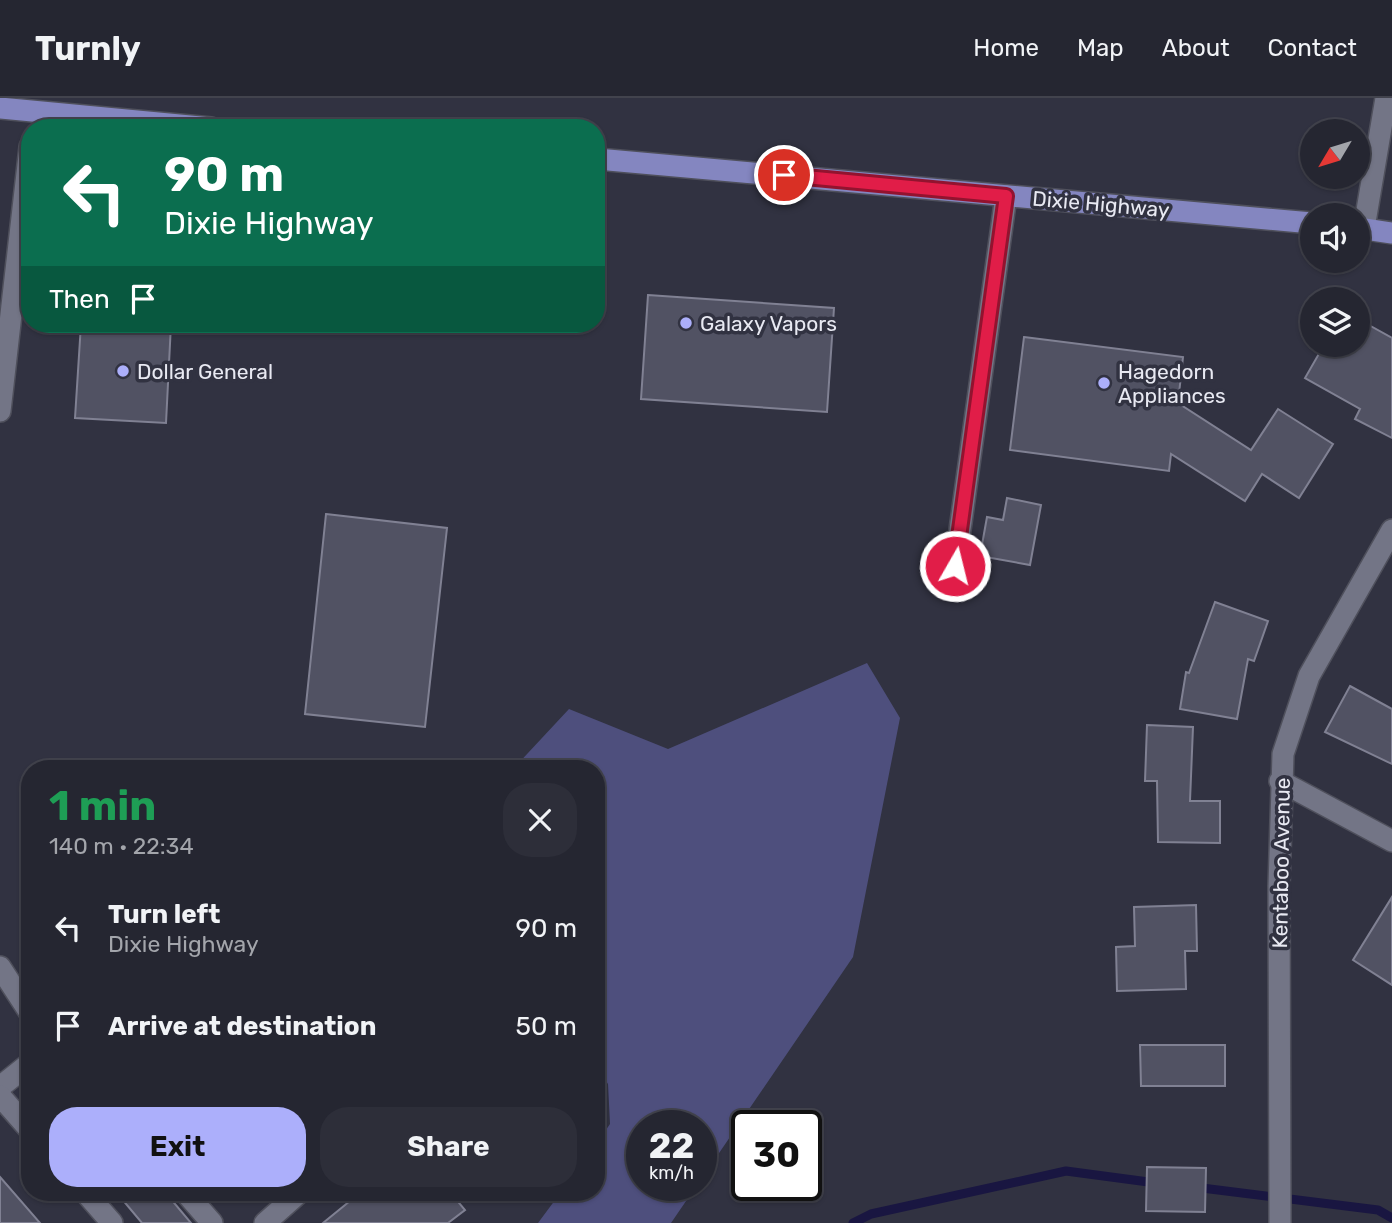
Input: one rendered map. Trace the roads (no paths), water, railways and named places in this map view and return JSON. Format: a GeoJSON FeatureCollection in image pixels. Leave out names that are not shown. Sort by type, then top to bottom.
{"type":"FeatureCollection","features":[{"type":"Feature","properties":{"kind":"main road"},"geometry":{"type":"LineString","coordinates":[[0,108],[33,119]]}},
{"type":"Feature","properties":{"kind":"main road","name":"Dixie Highway"},"geometry":{"type":"LineString","coordinates":[[605,160],[1300,222]]}},
{"type":"Feature","properties":{"kind":"main road"},"geometry":{"type":"LineString","coordinates":[[1370,229],[1392,233]]}},
{"type":"Feature","properties":{"kind":"street"},"geometry":{"type":"LineString","coordinates":[[1366,203],[1386,98]]}},
{"type":"Feature","properties":{"kind":"street"},"geometry":{"type":"LineString","coordinates":[[955,566],[1006,196]]}},
{"type":"Feature","properties":{"kind":"street"},"geometry":{"type":"LineString","coordinates":[[0,411],[21,226]]}},
{"type":"Feature","properties":{"kind":"street","name":"Kentaboo Avenue"},"geometry":{"type":"LineString","coordinates":[[1280,1223],[1280,781],[1283,754],[1309,676],[1392,530]]}},
{"type":"Feature","properties":{"kind":"street"},"geometry":{"type":"LineString","coordinates":[[1280,781],[1392,841]]}},
{"type":"Feature","properties":{"kind":"street"},"geometry":{"type":"LineString","coordinates":[[0,967],[21,999]]}},
{"type":"Feature","properties":{"kind":"street"},"geometry":{"type":"LineString","coordinates":[[0,1087],[21,1070]]}},
{"type":"Feature","properties":{"kind":"street"},"geometry":{"type":"LineString","coordinates":[[0,1096],[21,1120]]}},
{"type":"Feature","properties":{"kind":"street"},"geometry":{"type":"LineString","coordinates":[[93,1201],[113,1223]]}},
{"type":"Feature","properties":{"kind":"street"},"geometry":{"type":"LineString","coordinates":[[193,1201],[212,1223]]}},
{"type":"Feature","properties":{"kind":"street"},"geometry":{"type":"LineString","coordinates":[[265,1223],[290,1201]]}},
{"type":"Feature","properties":{"kind":"waterway"},"geometry":{"type":"LineString","coordinates":[[853,1223],[871,1214],[1066,1171],[1156,1183]]}},
{"type":"Feature","properties":{"kind":"waterway"},"geometry":{"type":"LineString","coordinates":[[1194,1187],[1378,1210],[1392,1218]]}},
{"type":"Feature","properties":{"kind":"place","name":"Galaxy Vapors"},"geometry":{"type":"Point","coordinates":[686,323]}},
{"type":"Feature","properties":{"kind":"place","name":"Dollar General"},"geometry":{"type":"Point","coordinates":[123,371]}},
{"type":"Feature","properties":{"kind":"place","name":"Hagedorn Appliances"},"geometry":{"type":"Point","coordinates":[1104,383]}}]}
